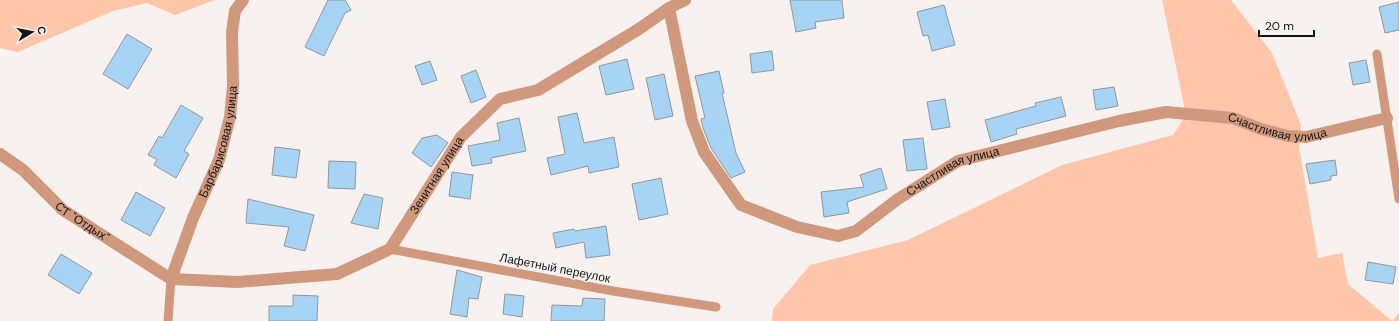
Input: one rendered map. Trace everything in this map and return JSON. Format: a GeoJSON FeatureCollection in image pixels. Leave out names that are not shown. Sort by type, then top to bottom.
{"type":"FeatureCollection","features":[{"type":"Feature","properties":{"kind":"street","name":"Барбарисовая улица"},"geometry":{"type":"LineString","coordinates":[[171,279],[193,218],[219,160],[228,124],[233,86],[232,32],[235,11],[242,0]]}},
{"type":"Feature","properties":{"kind":"street","name":"Зенитная улица"},"geometry":{"type":"LineString","coordinates":[[390,249],[461,137],[500,99],[538,90],[639,29],[669,8],[685,0]]}},
{"type":"Feature","properties":{"kind":"street","name":"Счастливая улица"},"geometry":{"type":"LineString","coordinates":[[669,8],[692,121],[701,146],[741,205],[797,227],[838,236],[856,231],[898,199],[958,161],[1119,121],[1166,112],[1233,118],[1261,129],[1288,136],[1306,137],[1387,118]]}},
{"type":"Feature","properties":{"kind":"street","name":"СТ \"Отдых\""},"geometry":{"type":"LineString","coordinates":[[0,154],[23,170],[63,210],[171,279]]}},
{"type":"Feature","properties":{"kind":"street"},"geometry":{"type":"LineString","coordinates":[[171,279],[238,282],[337,274],[390,249]]}},
{"type":"Feature","properties":{"kind":"lane"},"geometry":{"type":"LineString","coordinates":[[1377,54],[1399,199]]}},
{"type":"Feature","properties":{"kind":"lane","name":"Лафетный переулок"},"geometry":{"type":"LineString","coordinates":[[390,249],[613,291],[716,307]]}},
{"type":"Feature","properties":{"kind":"lane"},"geometry":{"type":"LineString","coordinates":[[168,321],[171,279]]}},
{"type":"Feature","properties":{"kind":"shaded area"},"geometry":{"type":"Polygon","coordinates":[[[0,0],[215,0],[175,15],[147,3],[113,11],[18,52],[0,48],[0,0]]]}},
{"type":"Feature","properties":{"kind":"shaded area"},"geometry":{"type":"Polygon","coordinates":[[[1162,0],[1231,0],[1272,53],[1301,125],[1299,147],[1318,258],[1342,253],[1348,284],[1392,321],[772,321],[773,309],[810,265],[908,240],[1062,165],[1173,135],[1186,115],[1162,0]]]}},
{"type":"Feature","properties":{"kind":"shaded area"},"geometry":{"type":"Polygon","coordinates":[[[1399,313],[1399,321],[1392,321],[1399,313]]]}},
{"type":"Feature","properties":{"kind":"building"},"geometry":{"type":"Polygon","coordinates":[[[328,0],[345,0],[351,10],[345,13],[324,56],[305,47],[328,0]]]}},
{"type":"Feature","properties":{"kind":"building"},"geometry":{"type":"Polygon","coordinates":[[[790,0],[842,0],[844,18],[815,22],[816,28],[796,32],[790,0]]]}},
{"type":"Feature","properties":{"kind":"building"},"geometry":{"type":"Polygon","coordinates":[[[1399,2],[1399,30],[1385,33],[1379,7],[1399,2]]]}},
{"type":"Feature","properties":{"kind":"building"},"geometry":{"type":"Polygon","coordinates":[[[944,5],[955,45],[932,51],[928,35],[923,36],[917,12],[944,5]]]}},
{"type":"Feature","properties":{"kind":"building"},"geometry":{"type":"Polygon","coordinates":[[[127,34],[152,49],[128,89],[103,74],[127,34]]]}},
{"type":"Feature","properties":{"kind":"building"},"geometry":{"type":"Polygon","coordinates":[[[772,51],[774,70],[752,73],[750,54],[772,51]]]}},
{"type":"Feature","properties":{"kind":"building"},"geometry":{"type":"Polygon","coordinates":[[[627,59],[634,89],[606,95],[599,66],[627,59]]]}},
{"type":"Feature","properties":{"kind":"building"},"geometry":{"type":"Polygon","coordinates":[[[1366,60],[1370,82],[1353,85],[1349,63],[1366,60]]]}},
{"type":"Feature","properties":{"kind":"building"},"geometry":{"type":"Polygon","coordinates":[[[430,61],[437,80],[422,85],[415,66],[430,61]]]}},
{"type":"Feature","properties":{"kind":"building"},"geometry":{"type":"Polygon","coordinates":[[[476,70],[486,97],[471,103],[461,76],[476,70]]]}},
{"type":"Feature","properties":{"kind":"building"},"geometry":{"type":"Polygon","coordinates":[[[719,71],[724,93],[722,93],[736,153],[745,172],[731,178],[711,148],[703,128],[701,119],[705,118],[695,76],[719,71]]]}},
{"type":"Feature","properties":{"kind":"building"},"geometry":{"type":"Polygon","coordinates":[[[664,74],[673,116],[655,120],[646,78],[664,74]]]}},
{"type":"Feature","properties":{"kind":"building"},"geometry":{"type":"Polygon","coordinates":[[[1114,87],[1118,106],[1096,110],[1093,90],[1114,87]]]}},
{"type":"Feature","properties":{"kind":"building"},"geometry":{"type":"Polygon","coordinates":[[[1061,97],[1066,116],[1016,129],[1017,134],[991,142],[985,120],[1036,106],[1035,103],[1061,97]]]}},
{"type":"Feature","properties":{"kind":"building"},"geometry":{"type":"Polygon","coordinates":[[[945,99],[950,127],[932,130],[927,102],[945,99]]]}},
{"type":"Feature","properties":{"kind":"building"},"geometry":{"type":"Polygon","coordinates":[[[181,105],[203,118],[184,151],[189,154],[176,178],[154,165],[157,159],[148,155],[159,136],[162,138],[181,105]]]}},
{"type":"Feature","properties":{"kind":"building"},"geometry":{"type":"Polygon","coordinates":[[[577,113],[584,143],[614,137],[619,167],[589,173],[588,166],[551,175],[547,158],[565,154],[558,117],[577,113]]]}},
{"type":"Feature","properties":{"kind":"building"},"geometry":{"type":"Polygon","coordinates":[[[519,118],[526,151],[491,158],[492,163],[472,166],[468,146],[500,140],[497,123],[519,118]]]}},
{"type":"Feature","properties":{"kind":"building"},"geometry":{"type":"Polygon","coordinates":[[[437,135],[448,143],[431,167],[412,153],[422,138],[437,135]]]}},
{"type":"Feature","properties":{"kind":"building"},"geometry":{"type":"Polygon","coordinates":[[[923,138],[927,169],[907,171],[903,140],[923,138]]]}},
{"type":"Feature","properties":{"kind":"building"},"geometry":{"type":"Polygon","coordinates":[[[275,147],[300,150],[296,178],[272,175],[275,147]]]}},
{"type":"Feature","properties":{"kind":"building"},"geometry":{"type":"Polygon","coordinates":[[[1335,160],[1337,175],[1331,176],[1331,180],[1310,184],[1306,164],[1335,160]]]}},
{"type":"Feature","properties":{"kind":"building"},"geometry":{"type":"Polygon","coordinates":[[[329,161],[356,162],[355,189],[328,188],[329,161]]]}},
{"type":"Feature","properties":{"kind":"building"},"geometry":{"type":"Polygon","coordinates":[[[881,168],[887,189],[847,202],[849,213],[824,217],[821,192],[864,187],[860,175],[881,168]]]}},
{"type":"Feature","properties":{"kind":"building"},"geometry":{"type":"Polygon","coordinates":[[[452,172],[473,175],[470,199],[449,196],[452,172]]]}},
{"type":"Feature","properties":{"kind":"building"},"geometry":{"type":"Polygon","coordinates":[[[661,178],[668,214],[639,220],[632,184],[661,178]]]}},
{"type":"Feature","properties":{"kind":"building"},"geometry":{"type":"Polygon","coordinates":[[[136,192],[165,208],[150,236],[121,220],[136,192]]]}},
{"type":"Feature","properties":{"kind":"building"},"geometry":{"type":"Polygon","coordinates":[[[364,194],[383,198],[378,229],[351,223],[364,194]]]}},
{"type":"Feature","properties":{"kind":"building"},"geometry":{"type":"Polygon","coordinates":[[[248,199],[314,215],[305,251],[284,246],[289,227],[246,223],[248,199]]]}},
{"type":"Feature","properties":{"kind":"building"},"geometry":{"type":"Polygon","coordinates":[[[606,226],[610,255],[586,258],[584,242],[556,248],[553,233],[574,229],[575,231],[606,226]]]}},
{"type":"Feature","properties":{"kind":"building"},"geometry":{"type":"Polygon","coordinates":[[[61,254],[92,273],[79,294],[48,275],[61,254]]]}},
{"type":"Feature","properties":{"kind":"building"},"geometry":{"type":"Polygon","coordinates":[[[1368,262],[1396,267],[1393,284],[1365,280],[1368,262]]]}},
{"type":"Feature","properties":{"kind":"building"},"geometry":{"type":"Polygon","coordinates":[[[457,270],[482,277],[478,299],[469,298],[467,317],[450,314],[457,270]]]}},
{"type":"Feature","properties":{"kind":"building"},"geometry":{"type":"Polygon","coordinates":[[[505,294],[524,296],[522,317],[503,314],[505,294]]]}},
{"type":"Feature","properties":{"kind":"building"},"geometry":{"type":"Polygon","coordinates":[[[293,295],[318,296],[317,321],[269,321],[269,306],[293,306],[293,295]]]}},
{"type":"Feature","properties":{"kind":"building"},"geometry":{"type":"Polygon","coordinates":[[[583,298],[605,299],[604,321],[551,321],[552,305],[582,306],[583,298]]]}}]}
